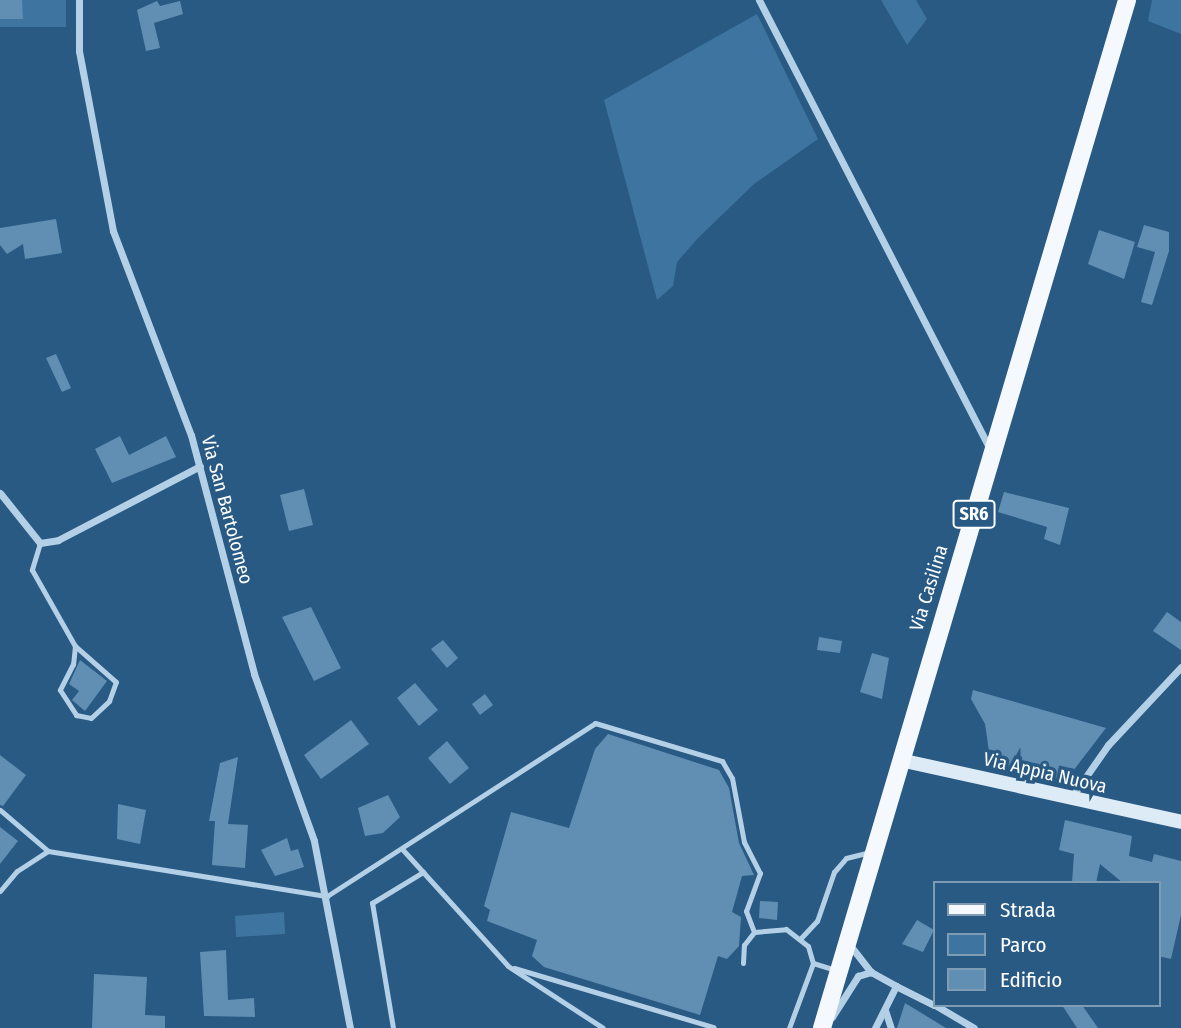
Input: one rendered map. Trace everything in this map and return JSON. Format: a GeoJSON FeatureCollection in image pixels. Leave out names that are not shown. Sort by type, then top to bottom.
{"type":"FeatureCollection","features":[{"type":"Feature","properties":{"kind":"main road","name":"Via Casilina"},"geometry":{"type":"LineString","coordinates":[[824,1028],[900,760],[1126,0]]}},
{"type":"Feature","properties":{"kind":"street","name":"Via San Bartolomeo"},"geometry":{"type":"LineString","coordinates":[[79,0],[79,51],[113,232],[200,466],[254,674],[314,841],[327,896],[349,1028]]}},
{"type":"Feature","properties":{"kind":"street"},"geometry":{"type":"LineString","coordinates":[[759,0],[992,452]]}},
{"type":"Feature","properties":{"kind":"street"},"geometry":{"type":"LineString","coordinates":[[0,493],[40,543],[58,540],[200,466]]}},
{"type":"Feature","properties":{"kind":"street"},"geometry":{"type":"LineString","coordinates":[[1070,799],[1108,745],[1181,667]]}},
{"type":"Feature","properties":{"kind":"street","name":"Via Appia Nuova"},"geometry":{"type":"LineString","coordinates":[[900,760],[1181,822]]}},
{"type":"Feature","properties":{"kind":"street"},"geometry":{"type":"LineString","coordinates":[[847,942],[870,972],[932,1004]]}},
{"type":"Feature","properties":{"kind":"street"},"geometry":{"type":"LineString","coordinates":[[824,1028],[850,984],[870,972]]}},
{"type":"Feature","properties":{"kind":"street"},"geometry":{"type":"LineString","coordinates":[[875,1028],[896,986]]}},
{"type":"Feature","properties":{"kind":"street"},"geometry":{"type":"LineString","coordinates":[[938,1007],[974,1028]]}},
{"type":"Feature","properties":{"kind":"street"},"geometry":{"type":"LineString","coordinates":[[884,1009],[891,1028]]}},
{"type":"Feature","properties":{"kind":"lane"},"geometry":{"type":"LineString","coordinates":[[40,543],[32,570],[75,646],[116,682],[109,701],[91,718],[76,715],[60,690],[74,664],[75,646]]}},
{"type":"Feature","properties":{"kind":"lane"},"geometry":{"type":"LineString","coordinates":[[0,891],[17,871],[48,851],[327,896],[403,850],[595,723],[722,761],[732,778],[744,842],[760,873],[746,911],[754,932]]}},
{"type":"Feature","properties":{"kind":"lane"},"geometry":{"type":"LineString","coordinates":[[0,810],[35,834],[48,851]]}},
{"type":"Feature","properties":{"kind":"lane"},"geometry":{"type":"LineString","coordinates":[[403,850],[508,966],[603,1028]]}},
{"type":"Feature","properties":{"kind":"lane"},"geometry":{"type":"LineString","coordinates":[[800,939],[817,921],[834,872],[846,858],[874,852]]}},
{"type":"Feature","properties":{"kind":"lane"},"geometry":{"type":"LineString","coordinates":[[393,1028],[372,903],[423,872]]}},
{"type":"Feature","properties":{"kind":"lane"},"geometry":{"type":"LineString","coordinates":[[743,963],[744,945],[754,932],[786,929],[800,939],[813,963],[839,971]]}},
{"type":"Feature","properties":{"kind":"lane"},"geometry":{"type":"LineString","coordinates":[[789,1028],[813,963]]}},
{"type":"Feature","properties":{"kind":"lane"},"geometry":{"type":"LineString","coordinates":[[508,966],[713,1027]]}},
{"type":"Feature","properties":{"kind":"green space"},"geometry":{"type":"Polygon","coordinates":[[[0,0],[66,0],[66,27],[0,27],[0,0]]]}},
{"type":"Feature","properties":{"kind":"green space"},"geometry":{"type":"Polygon","coordinates":[[[881,0],[916,0],[927,19],[907,45],[881,0]]]}},
{"type":"Feature","properties":{"kind":"green space"},"geometry":{"type":"Polygon","coordinates":[[[1152,0],[1181,0],[1181,34],[1148,21],[1152,0]]]}},
{"type":"Feature","properties":{"kind":"green space"},"geometry":{"type":"Polygon","coordinates":[[[757,14],[818,139],[754,184],[698,238],[677,262],[673,286],[657,300],[604,100],[757,14]]]}},
{"type":"Feature","properties":{"kind":"green space"},"geometry":{"type":"Polygon","coordinates":[[[284,912],[285,934],[236,937],[235,916],[284,912]]]}},
{"type":"Feature","properties":{"kind":"building"},"geometry":{"type":"Polygon","coordinates":[[[0,0],[22,0],[23,19],[0,19],[0,0]]]}},
{"type":"Feature","properties":{"kind":"building"},"geometry":{"type":"Polygon","coordinates":[[[157,1],[160,6],[180,1],[183,14],[154,23],[160,48],[146,51],[137,10],[157,1]]]}},
{"type":"Feature","properties":{"kind":"building"},"geometry":{"type":"Polygon","coordinates":[[[56,219],[62,253],[25,259],[23,244],[7,254],[0,245],[0,228],[56,219]]]}},
{"type":"Feature","properties":{"kind":"building"},"geometry":{"type":"Polygon","coordinates":[[[1144,225],[1169,232],[1169,251],[1152,305],[1141,302],[1155,252],[1137,247],[1144,225]]]}},
{"type":"Feature","properties":{"kind":"building"},"geometry":{"type":"Polygon","coordinates":[[[1099,230],[1135,242],[1124,279],[1088,264],[1099,230]]]}},
{"type":"Feature","properties":{"kind":"building"},"geometry":{"type":"Polygon","coordinates":[[[56,354],[71,388],[62,392],[46,358],[56,354]]]}},
{"type":"Feature","properties":{"kind":"building"},"geometry":{"type":"Polygon","coordinates":[[[120,436],[129,455],[166,436],[176,457],[112,483],[95,449],[120,436]]]}},
{"type":"Feature","properties":{"kind":"building"},"geometry":{"type":"Polygon","coordinates":[[[304,489],[313,525],[289,531],[280,495],[304,489]]]}},
{"type":"Feature","properties":{"kind":"building"},"geometry":{"type":"Polygon","coordinates":[[[1004,492],[1069,508],[1060,545],[1044,539],[1047,527],[998,512],[1004,492]]]}},
{"type":"Feature","properties":{"kind":"building"},"geometry":{"type":"Polygon","coordinates":[[[311,607],[341,668],[314,681],[282,617],[311,607]]]}},
{"type":"Feature","properties":{"kind":"building"},"geometry":{"type":"Polygon","coordinates":[[[1167,612],[1181,622],[1181,650],[1153,631],[1167,612]]]}},
{"type":"Feature","properties":{"kind":"building"},"geometry":{"type":"Polygon","coordinates":[[[819,637],[842,641],[840,653],[817,650],[819,637]]]}},
{"type":"Feature","properties":{"kind":"building"},"geometry":{"type":"Polygon","coordinates":[[[443,640],[458,658],[447,668],[431,649],[443,640]]]}},
{"type":"Feature","properties":{"kind":"building"},"geometry":{"type":"Polygon","coordinates":[[[872,653],[889,658],[882,699],[860,692],[872,653]]]}},
{"type":"Feature","properties":{"kind":"building"},"geometry":{"type":"Polygon","coordinates":[[[80,660],[107,681],[85,711],[72,700],[79,691],[69,684],[80,660]]]}},
{"type":"Feature","properties":{"kind":"building"},"geometry":{"type":"Polygon","coordinates":[[[415,683],[438,710],[419,726],[397,698],[415,683]]]}},
{"type":"Feature","properties":{"kind":"building"},"geometry":{"type":"Polygon","coordinates":[[[973,690],[1106,728],[1063,784],[991,765],[985,724],[971,699],[973,690]]]}},
{"type":"Feature","properties":{"kind":"building"},"geometry":{"type":"Polygon","coordinates":[[[485,694],[493,705],[480,715],[472,704],[485,694]]]}},
{"type":"Feature","properties":{"kind":"building"},"geometry":{"type":"Polygon","coordinates":[[[351,720],[369,744],[321,779],[304,755],[351,720]]]}},
{"type":"Feature","properties":{"kind":"building"},"geometry":{"type":"Polygon","coordinates":[[[608,734],[719,770],[729,788],[739,843],[754,875],[742,876],[732,912],[741,917],[739,946],[727,959],[718,956],[700,1015],[544,967],[532,956],[537,940],[487,921],[490,910],[484,906],[511,812],[569,828],[595,749],[608,734]]]}},
{"type":"Feature","properties":{"kind":"building"},"geometry":{"type":"Polygon","coordinates":[[[447,741],[469,768],[450,784],[428,758],[447,741]]]}},
{"type":"Feature","properties":{"kind":"building"},"geometry":{"type":"Polygon","coordinates":[[[0,755],[26,775],[3,806],[0,805],[0,755]]]}},
{"type":"Feature","properties":{"kind":"building"},"geometry":{"type":"Polygon","coordinates":[[[238,757],[228,824],[248,825],[245,868],[212,865],[215,821],[209,821],[220,763],[238,757]]]}},
{"type":"Feature","properties":{"kind":"building"},"geometry":{"type":"Polygon","coordinates":[[[388,795],[400,817],[383,833],[365,836],[358,808],[388,795]]]}},
{"type":"Feature","properties":{"kind":"building"},"geometry":{"type":"Polygon","coordinates":[[[118,804],[146,810],[140,844],[117,839],[118,804]]]}},
{"type":"Feature","properties":{"kind":"building"},"geometry":{"type":"Polygon","coordinates":[[[1065,820],[1132,836],[1129,856],[1152,862],[1154,854],[1181,861],[1181,915],[1171,959],[1160,956],[1160,881],[1121,881],[1100,864],[1096,881],[1072,881],[1074,854],[1059,850],[1065,820]]]}},
{"type":"Feature","properties":{"kind":"building"},"geometry":{"type":"Polygon","coordinates":[[[0,827],[18,841],[0,864],[0,827]]]}},
{"type":"Feature","properties":{"kind":"building"},"geometry":{"type":"Polygon","coordinates":[[[287,838],[291,851],[298,849],[304,867],[275,876],[261,850],[287,838]]]}},
{"type":"Feature","properties":{"kind":"building"},"geometry":{"type":"Polygon","coordinates":[[[760,901],[778,902],[777,920],[759,918],[760,901]]]}},
{"type":"Feature","properties":{"kind":"building"},"geometry":{"type":"Polygon","coordinates":[[[917,920],[932,929],[923,952],[902,944],[917,920]]]}},
{"type":"Feature","properties":{"kind":"building"},"geometry":{"type":"Polygon","coordinates":[[[226,950],[228,1000],[254,998],[255,1017],[204,1016],[200,952],[226,950]]]}},
{"type":"Feature","properties":{"kind":"building"},"geometry":{"type":"Polygon","coordinates":[[[94,974],[147,977],[145,1015],[165,1016],[165,1028],[92,1028],[94,974]]]}},
{"type":"Feature","properties":{"kind":"building"},"geometry":{"type":"Polygon","coordinates":[[[905,1003],[946,1028],[897,1028],[905,1003]]]}},
{"type":"Feature","properties":{"kind":"building"},"geometry":{"type":"Polygon","coordinates":[[[1063,1007],[1083,1007],[1098,1028],[1077,1028],[1063,1007]]]}}]}
